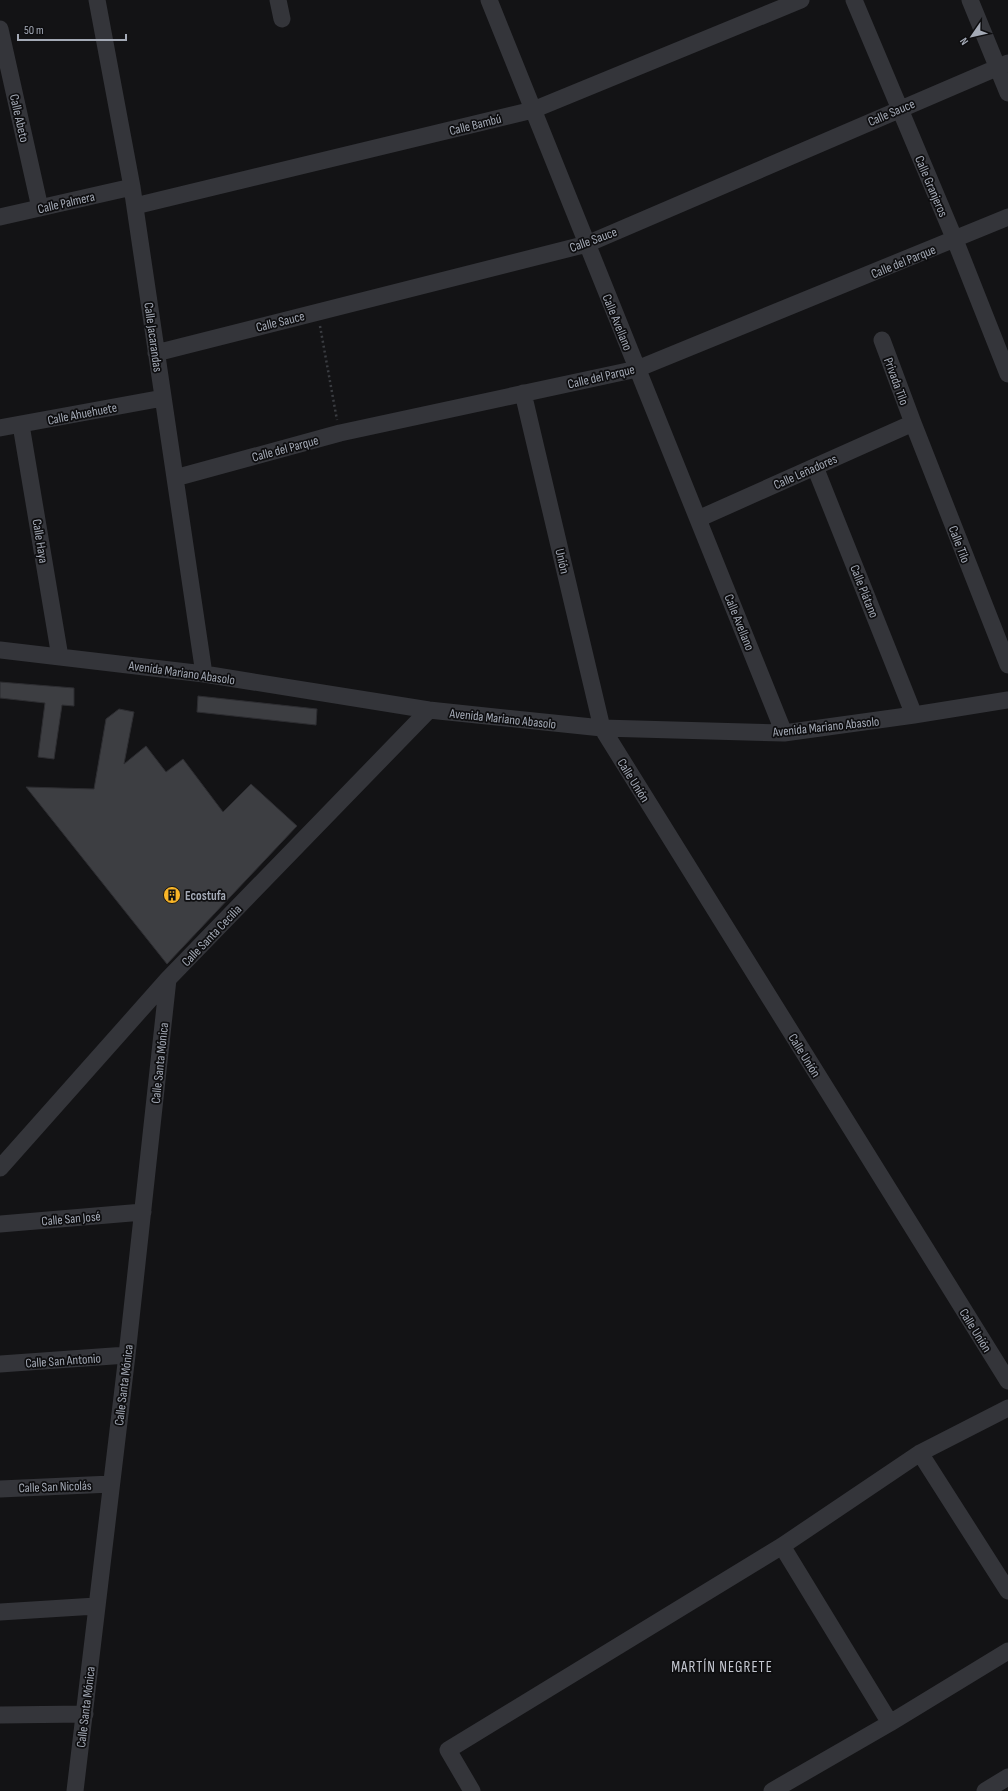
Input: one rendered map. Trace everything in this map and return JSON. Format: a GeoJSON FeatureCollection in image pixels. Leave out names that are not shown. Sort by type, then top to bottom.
{"type":"FeatureCollection","features":[{"type":"Feature","properties":{"kind":"street","name":"Calle Jacarandas"},"geometry":{"type":"LineString","coordinates":[[97,0],[132,187],[204,674]]}},
{"type":"Feature","properties":{"kind":"street"},"geometry":{"type":"LineString","coordinates":[[278,0],[282,19]]}},
{"type":"Feature","properties":{"kind":"street","name":"Calle Avellano"},"geometry":{"type":"LineString","coordinates":[[489,0],[784,732]]}},
{"type":"Feature","properties":{"kind":"street","name":"Calle Bambú"},"geometry":{"type":"LineString","coordinates":[[135,206],[533,110],[801,0]]}},
{"type":"Feature","properties":{"kind":"street","name":"Calle Granjeros"},"geometry":{"type":"LineString","coordinates":[[854,0],[955,240],[1008,374]]}},
{"type":"Feature","properties":{"kind":"street"},"geometry":{"type":"LineString","coordinates":[[970,0],[1003,65],[1008,93]]}},
{"type":"Feature","properties":{"kind":"street","name":"Calle Abeto"},"geometry":{"type":"LineString","coordinates":[[0,29],[40,208]]}},
{"type":"Feature","properties":{"kind":"street","name":"Calle Sauce"},"geometry":{"type":"LineString","coordinates":[[156,353],[587,244],[900,108],[1003,65]]}},
{"type":"Feature","properties":{"kind":"street","name":"Calle Palmera"},"geometry":{"type":"LineString","coordinates":[[0,216],[132,187]]}},
{"type":"Feature","properties":{"kind":"street","name":"Calle del Parque"},"geometry":{"type":"LineString","coordinates":[[175,478],[340,433],[637,369],[1008,217]]}},
{"type":"Feature","properties":{"kind":"street","name":"Privada Tilo"},"geometry":{"type":"LineString","coordinates":[[882,340],[913,423]]}},
{"type":"Feature","properties":{"kind":"street","name":"Unión"},"geometry":{"type":"LineString","coordinates":[[523,393],[602,728]]}},
{"type":"Feature","properties":{"kind":"street","name":"Calle Ahuehuete"},"geometry":{"type":"LineString","coordinates":[[0,428],[163,398]]}},
{"type":"Feature","properties":{"kind":"street","name":"Calle Leñadores"},"geometry":{"type":"LineString","coordinates":[[698,519],[913,423]]}},
{"type":"Feature","properties":{"kind":"street","name":"Calle Tilo"},"geometry":{"type":"LineString","coordinates":[[913,423],[1008,665]]}},
{"type":"Feature","properties":{"kind":"street","name":"Calle Haya"},"geometry":{"type":"LineString","coordinates":[[21,425],[60,657]]}},
{"type":"Feature","properties":{"kind":"street","name":"Calle Plátano"},"geometry":{"type":"LineString","coordinates":[[815,467],[914,715]]}},
{"type":"Feature","properties":{"kind":"street","name":"Avenida Mariano Abasolo"},"geometry":{"type":"LineString","coordinates":[[0,650],[204,674],[429,710],[602,728],[784,732],[914,715],[1008,700]]}},
{"type":"Feature","properties":{"kind":"street","name":"Calle Santa Cecilia"},"geometry":{"type":"LineString","coordinates":[[0,1168],[168,979],[429,710]]}},
{"type":"Feature","properties":{"kind":"street","name":"Calle Unión"},"geometry":{"type":"LineString","coordinates":[[602,728],[1008,1381]]}},
{"type":"Feature","properties":{"kind":"street","name":"Calle Santa Mónica"},"geometry":{"type":"LineString","coordinates":[[75,1791],[85,1714],[110,1484],[127,1355],[168,979]]}},
{"type":"Feature","properties":{"kind":"street","name":"Calle San José"},"geometry":{"type":"LineString","coordinates":[[0,1224],[143,1212]]}},
{"type":"Feature","properties":{"kind":"street","name":"Calle San Antonio"},"geometry":{"type":"LineString","coordinates":[[0,1364],[127,1355]]}},
{"type":"Feature","properties":{"kind":"street"},"geometry":{"type":"LineString","coordinates":[[472,1791],[448,1750],[782,1546],[920,1453],[1008,1408]]}},
{"type":"Feature","properties":{"kind":"street"},"geometry":{"type":"LineString","coordinates":[[920,1453],[1008,1591]]}},
{"type":"Feature","properties":{"kind":"street","name":"Calle San Nicolás"},"geometry":{"type":"LineString","coordinates":[[0,1489],[110,1484]]}},
{"type":"Feature","properties":{"kind":"street"},"geometry":{"type":"LineString","coordinates":[[782,1546],[890,1723]]}},
{"type":"Feature","properties":{"kind":"street"},"geometry":{"type":"LineString","coordinates":[[0,1612],[96,1606]]}},
{"type":"Feature","properties":{"kind":"street"},"geometry":{"type":"LineString","coordinates":[[772,1791],[890,1723],[1008,1651]]}},
{"type":"Feature","properties":{"kind":"street"},"geometry":{"type":"LineString","coordinates":[[0,1715],[85,1714]]}},
{"type":"Feature","properties":{"kind":"street"},"geometry":{"type":"LineString","coordinates":[[985,1791],[1008,1777]]}},
{"type":"Feature","properties":{"kind":"path"},"geometry":{"type":"LineString","coordinates":[[318,312],[340,433]]}},
{"type":"Feature","properties":{"kind":"building"},"geometry":{"type":"Polygon","coordinates":[[[0,682],[74,688],[74,706],[62,705],[54,759],[38,757],[45,703],[0,698],[0,682]]]}},
{"type":"Feature","properties":{"kind":"building"},"geometry":{"type":"Polygon","coordinates":[[[198,696],[317,709],[316,725],[197,712],[198,696]]]}},
{"type":"Feature","properties":{"kind":"building","name":"Ecostufa"},"geometry":{"type":"Polygon","coordinates":[[[119,709],[134,712],[124,764],[146,746],[166,772],[183,759],[223,812],[251,784],[297,826],[167,964],[26,787],[94,789],[106,719],[119,709]]]}},
{"type":"Feature","properties":{"kind":"place","name":"Ecostufa"},"geometry":{"type":"Point","coordinates":[172,895]}},
{"type":"Feature","properties":{"kind":"district","name":"MARTÍN NEGRETE"},"geometry":{"type":"Point","coordinates":[722,1667]}}]}
